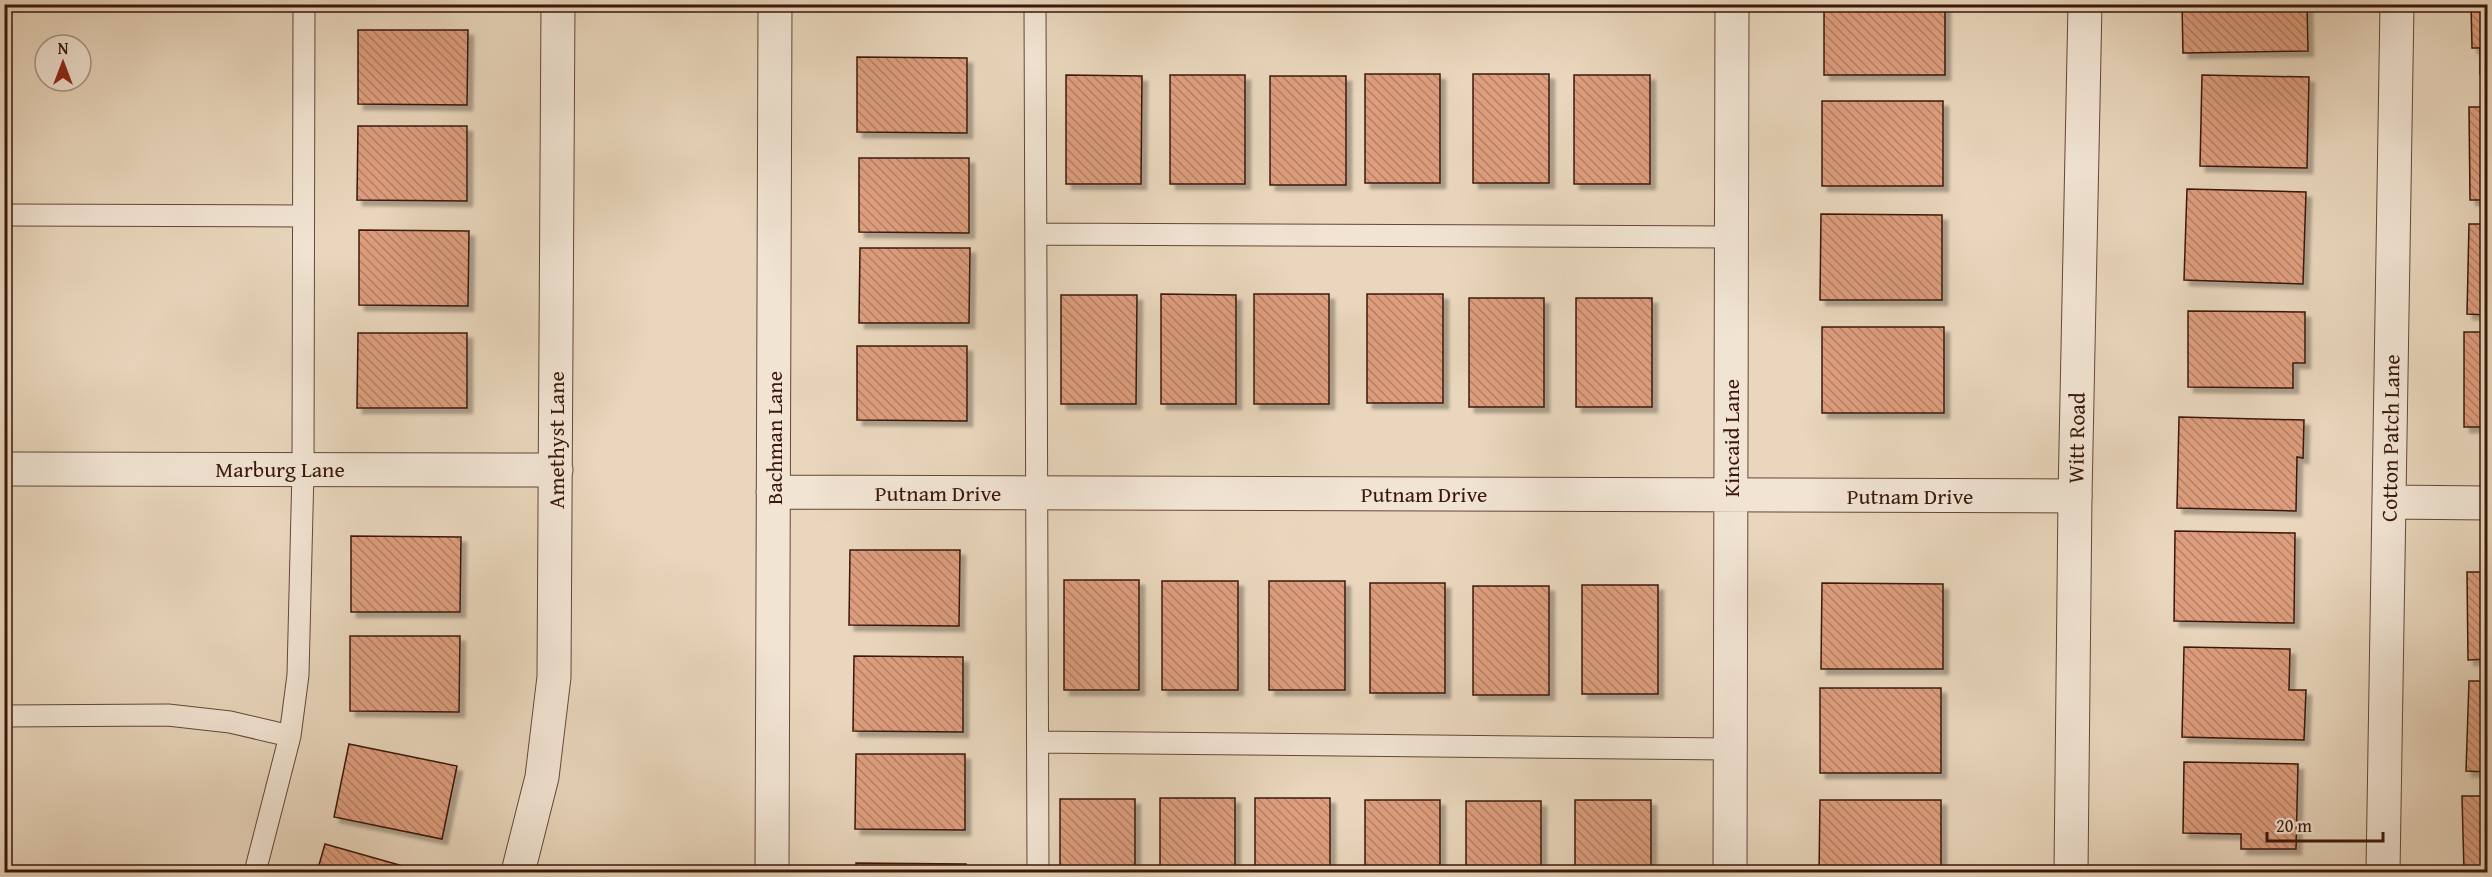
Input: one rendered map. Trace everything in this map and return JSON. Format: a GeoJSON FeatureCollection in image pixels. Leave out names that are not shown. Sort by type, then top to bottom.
{"type":"FeatureCollection","features":[{"type":"Feature","properties":{"kind":"street","name":"Amethyst Lane"},"geometry":{"type":"LineString","coordinates":[[518,873],[542,777],[554,677],[558,4]]}},
{"type":"Feature","properties":{"kind":"street","name":"Bachman Lane"},"geometry":{"type":"LineString","coordinates":[[772,873],[776,4]]}},
{"type":"Feature","properties":{"kind":"street","name":"Kincaid Lane"},"geometry":{"type":"LineString","coordinates":[[1730,873],[1732,4]]}},
{"type":"Feature","properties":{"kind":"street","name":"Witt Road"},"geometry":{"type":"LineString","coordinates":[[2070,873],[2085,4]]}},
{"type":"Feature","properties":{"kind":"street","name":"Cotton Patch Lane"},"geometry":{"type":"LineString","coordinates":[[2383,873],[2397,4]]}},
{"type":"Feature","properties":{"kind":"street","name":"Marburg Lane"},"geometry":{"type":"LineString","coordinates":[[4,469],[556,470]]}},
{"type":"Feature","properties":{"kind":"street","name":"Putnam Drive"},"geometry":{"type":"LineString","coordinates":[[773,492],[2075,496]]}},
{"type":"Feature","properties":{"kind":"street"},"geometry":{"type":"LineString","coordinates":[[2389,502],[2487,503]]}},
{"type":"Feature","properties":{"kind":"lane"},"geometry":{"type":"LineString","coordinates":[[255,873],[290,736],[298,675],[303,470],[304,4]]}},
{"type":"Feature","properties":{"kind":"lane"},"geometry":{"type":"LineString","coordinates":[[1035,4],[1038,873]]}},
{"type":"Feature","properties":{"kind":"lane"},"geometry":{"type":"LineString","coordinates":[[4,215],[302,216]]}},
{"type":"Feature","properties":{"kind":"lane"},"geometry":{"type":"LineString","coordinates":[[1036,234],[1731,237]]}},
{"type":"Feature","properties":{"kind":"lane"},"geometry":{"type":"LineString","coordinates":[[4,716],[168,715],[230,722],[290,736]]}},
{"type":"Feature","properties":{"kind":"lane"},"geometry":{"type":"LineString","coordinates":[[1038,742],[1730,749]]}},
{"type":"Feature","properties":{"kind":"building"},"geometry":{"type":"Polygon","coordinates":[[[1824,4],[1945,4],[1945,75],[1824,75],[1824,4]]]}},
{"type":"Feature","properties":{"kind":"building"},"geometry":{"type":"Polygon","coordinates":[[[2182,4],[2307,4],[2308,51],[2183,53],[2182,4]]]}},
{"type":"Feature","properties":{"kind":"building"},"geometry":{"type":"Polygon","coordinates":[[[2471,4],[2488,4],[2488,74],[2480,74],[2480,48],[2472,48],[2471,4]]]}},
{"type":"Feature","properties":{"kind":"building"},"geometry":{"type":"Polygon","coordinates":[[[358,30],[468,30],[467,105],[358,104],[358,30]]]}},
{"type":"Feature","properties":{"kind":"building"},"geometry":{"type":"Polygon","coordinates":[[[857,57],[967,58],[967,133],[857,132],[857,57]]]}},
{"type":"Feature","properties":{"kind":"building"},"geometry":{"type":"Polygon","coordinates":[[[1365,74],[1440,74],[1440,183],[1365,183],[1365,74]]]}},
{"type":"Feature","properties":{"kind":"building"},"geometry":{"type":"Polygon","coordinates":[[[1473,74],[1549,74],[1549,183],[1473,183],[1473,74]]]}},
{"type":"Feature","properties":{"kind":"building"},"geometry":{"type":"Polygon","coordinates":[[[1066,75],[1142,76],[1141,184],[1066,184],[1066,75]]]}},
{"type":"Feature","properties":{"kind":"building"},"geometry":{"type":"Polygon","coordinates":[[[1170,75],[1245,75],[1245,184],[1170,184],[1170,75]]]}},
{"type":"Feature","properties":{"kind":"building"},"geometry":{"type":"Polygon","coordinates":[[[1574,75],[1650,75],[1650,184],[1574,184],[1574,75]]]}},
{"type":"Feature","properties":{"kind":"building"},"geometry":{"type":"Polygon","coordinates":[[[2202,75],[2309,77],[2307,168],[2200,166],[2202,75]]]}},
{"type":"Feature","properties":{"kind":"building"},"geometry":{"type":"Polygon","coordinates":[[[1270,76],[1346,76],[1346,185],[1270,185],[1270,76]]]}},
{"type":"Feature","properties":{"kind":"building"},"geometry":{"type":"Polygon","coordinates":[[[1822,101],[1943,101],[1943,186],[1822,186],[1822,101]]]}},
{"type":"Feature","properties":{"kind":"building"},"geometry":{"type":"Polygon","coordinates":[[[2469,107],[2488,107],[2488,200],[2470,200],[2469,107]]]}},
{"type":"Feature","properties":{"kind":"building"},"geometry":{"type":"Polygon","coordinates":[[[358,126],[467,126],[467,201],[357,200],[358,126]]]}},
{"type":"Feature","properties":{"kind":"building"},"geometry":{"type":"Polygon","coordinates":[[[859,158],[969,158],[969,233],[859,232],[859,158]]]}},
{"type":"Feature","properties":{"kind":"building"},"geometry":{"type":"Polygon","coordinates":[[[2187,189],[2306,192],[2303,284],[2184,280],[2187,189]]]}},
{"type":"Feature","properties":{"kind":"building"},"geometry":{"type":"Polygon","coordinates":[[[1821,214],[1942,215],[1942,300],[1820,300],[1821,214]]]}},
{"type":"Feature","properties":{"kind":"building"},"geometry":{"type":"Polygon","coordinates":[[[2469,224],[2488,224],[2488,315],[2467,314],[2469,224]]]}},
{"type":"Feature","properties":{"kind":"building"},"geometry":{"type":"Polygon","coordinates":[[[359,230],[469,231],[468,306],[359,305],[359,230]]]}},
{"type":"Feature","properties":{"kind":"building"},"geometry":{"type":"Polygon","coordinates":[[[860,248],[970,248],[969,323],[859,323],[860,248]]]}},
{"type":"Feature","properties":{"kind":"building"},"geometry":{"type":"Polygon","coordinates":[[[1161,294],[1236,295],[1236,404],[1161,404],[1161,294]]]}},
{"type":"Feature","properties":{"kind":"building"},"geometry":{"type":"Polygon","coordinates":[[[1254,294],[1329,294],[1329,404],[1254,404],[1254,294]]]}},
{"type":"Feature","properties":{"kind":"building"},"geometry":{"type":"Polygon","coordinates":[[[1367,294],[1443,294],[1443,403],[1367,403],[1367,294]]]}},
{"type":"Feature","properties":{"kind":"building"},"geometry":{"type":"Polygon","coordinates":[[[1061,295],[1137,295],[1136,404],[1061,404],[1061,295]]]}},
{"type":"Feature","properties":{"kind":"building"},"geometry":{"type":"Polygon","coordinates":[[[1469,298],[1544,298],[1544,407],[1469,407],[1469,298]]]}},
{"type":"Feature","properties":{"kind":"building"},"geometry":{"type":"Polygon","coordinates":[[[1576,298],[1652,298],[1652,407],[1576,407],[1576,298]]]}},
{"type":"Feature","properties":{"kind":"building"},"geometry":{"type":"Polygon","coordinates":[[[2188,311],[2305,312],[2305,363],[2293,363],[2293,388],[2188,387],[2188,311]]]}},
{"type":"Feature","properties":{"kind":"building"},"geometry":{"type":"Polygon","coordinates":[[[1822,327],[1944,327],[1944,413],[1822,413],[1822,327]]]}},
{"type":"Feature","properties":{"kind":"building"},"geometry":{"type":"Polygon","coordinates":[[[2464,332],[2488,332],[2488,427],[2464,427],[2464,332]]]}},
{"type":"Feature","properties":{"kind":"building"},"geometry":{"type":"Polygon","coordinates":[[[358,333],[467,333],[467,408],[357,408],[358,333]]]}},
{"type":"Feature","properties":{"kind":"building"},"geometry":{"type":"Polygon","coordinates":[[[857,346],[967,346],[967,421],[857,420],[857,346]]]}},
{"type":"Feature","properties":{"kind":"building"},"geometry":{"type":"Polygon","coordinates":[[[2179,417],[2304,420],[2303,458],[2297,457],[2296,511],[2177,508],[2179,417]]]}},
{"type":"Feature","properties":{"kind":"building"},"geometry":{"type":"Polygon","coordinates":[[[2175,531],[2295,533],[2294,623],[2174,621],[2175,531]]]}},
{"type":"Feature","properties":{"kind":"building"},"geometry":{"type":"Polygon","coordinates":[[[351,536],[461,537],[460,612],[351,612],[351,536]]]}},
{"type":"Feature","properties":{"kind":"building"},"geometry":{"type":"Polygon","coordinates":[[[850,550],[960,550],[959,626],[849,625],[850,550]]]}},
{"type":"Feature","properties":{"kind":"building"},"geometry":{"type":"Polygon","coordinates":[[[2467,572],[2488,572],[2488,659],[2468,660],[2467,572]]]}},
{"type":"Feature","properties":{"kind":"building"},"geometry":{"type":"Polygon","coordinates":[[[1064,580],[1139,580],[1139,690],[1064,690],[1064,580]]]}},
{"type":"Feature","properties":{"kind":"building"},"geometry":{"type":"Polygon","coordinates":[[[1162,581],[1238,581],[1238,690],[1162,690],[1162,581]]]}},
{"type":"Feature","properties":{"kind":"building"},"geometry":{"type":"Polygon","coordinates":[[[1269,581],[1345,581],[1345,690],[1269,690],[1269,581]]]}},
{"type":"Feature","properties":{"kind":"building"},"geometry":{"type":"Polygon","coordinates":[[[1370,583],[1445,583],[1445,693],[1370,693],[1370,583]]]}},
{"type":"Feature","properties":{"kind":"building"},"geometry":{"type":"Polygon","coordinates":[[[1822,583],[1943,584],[1943,669],[1821,669],[1822,583]]]}},
{"type":"Feature","properties":{"kind":"building"},"geometry":{"type":"Polygon","coordinates":[[[1582,585],[1658,585],[1658,694],[1582,694],[1582,585]]]}},
{"type":"Feature","properties":{"kind":"building"},"geometry":{"type":"Polygon","coordinates":[[[1473,586],[1549,586],[1549,695],[1473,695],[1473,586]]]}},
{"type":"Feature","properties":{"kind":"building"},"geometry":{"type":"Polygon","coordinates":[[[350,636],[460,636],[459,712],[350,711],[350,636]]]}},
{"type":"Feature","properties":{"kind":"building"},"geometry":{"type":"Polygon","coordinates":[[[2184,647],[2290,649],[2289,690],[2306,690],[2304,740],[2182,737],[2184,647]]]}},
{"type":"Feature","properties":{"kind":"building"},"geometry":{"type":"Polygon","coordinates":[[[854,656],[963,657],[963,732],[853,731],[854,656]]]}},
{"type":"Feature","properties":{"kind":"building"},"geometry":{"type":"Polygon","coordinates":[[[2469,681],[2488,681],[2488,772],[2466,771],[2469,681]]]}},
{"type":"Feature","properties":{"kind":"building"},"geometry":{"type":"Polygon","coordinates":[[[1820,688],[1941,688],[1941,773],[1820,773],[1820,688]]]}},
{"type":"Feature","properties":{"kind":"building"},"geometry":{"type":"Polygon","coordinates":[[[349,744],[457,766],[442,839],[334,817],[349,744]]]}},
{"type":"Feature","properties":{"kind":"building"},"geometry":{"type":"Polygon","coordinates":[[[856,754],[965,754],[965,830],[855,829],[856,754]]]}},
{"type":"Feature","properties":{"kind":"building"},"geometry":{"type":"Polygon","coordinates":[[[2184,762],[2298,764],[2296,849],[2241,849],[2241,834],[2183,833],[2184,762]]]}},
{"type":"Feature","properties":{"kind":"building"},"geometry":{"type":"Polygon","coordinates":[[[2462,796],[2488,796],[2488,872],[2464,872],[2462,796]]]}},
{"type":"Feature","properties":{"kind":"building"},"geometry":{"type":"Polygon","coordinates":[[[1160,798],[1235,798],[1235,872],[1160,872],[1160,798]]]}},
{"type":"Feature","properties":{"kind":"building"},"geometry":{"type":"Polygon","coordinates":[[[1255,798],[1330,798],[1330,872],[1255,872],[1255,798]]]}},
{"type":"Feature","properties":{"kind":"building"},"geometry":{"type":"Polygon","coordinates":[[[1060,799],[1135,799],[1135,872],[1060,872],[1060,799]]]}},
{"type":"Feature","properties":{"kind":"building"},"geometry":{"type":"Polygon","coordinates":[[[1365,800],[1440,800],[1440,872],[1365,872],[1365,800]]]}},
{"type":"Feature","properties":{"kind":"building"},"geometry":{"type":"Polygon","coordinates":[[[1575,800],[1651,800],[1651,872],[1575,872],[1575,800]]]}},
{"type":"Feature","properties":{"kind":"building"},"geometry":{"type":"Polygon","coordinates":[[[1820,800],[1941,800],[1941,872],[1819,872],[1820,800]]]}},
{"type":"Feature","properties":{"kind":"building"},"geometry":{"type":"Polygon","coordinates":[[[1466,801],[1541,801],[1541,872],[1466,872],[1466,801]]]}},
{"type":"Feature","properties":{"kind":"building"},"geometry":{"type":"Polygon","coordinates":[[[325,844],[424,872],[317,872],[325,844]]]}},
{"type":"Feature","properties":{"kind":"building"},"geometry":{"type":"Polygon","coordinates":[[[856,863],[966,864],[966,872],[856,872],[856,863]]]}}]}
